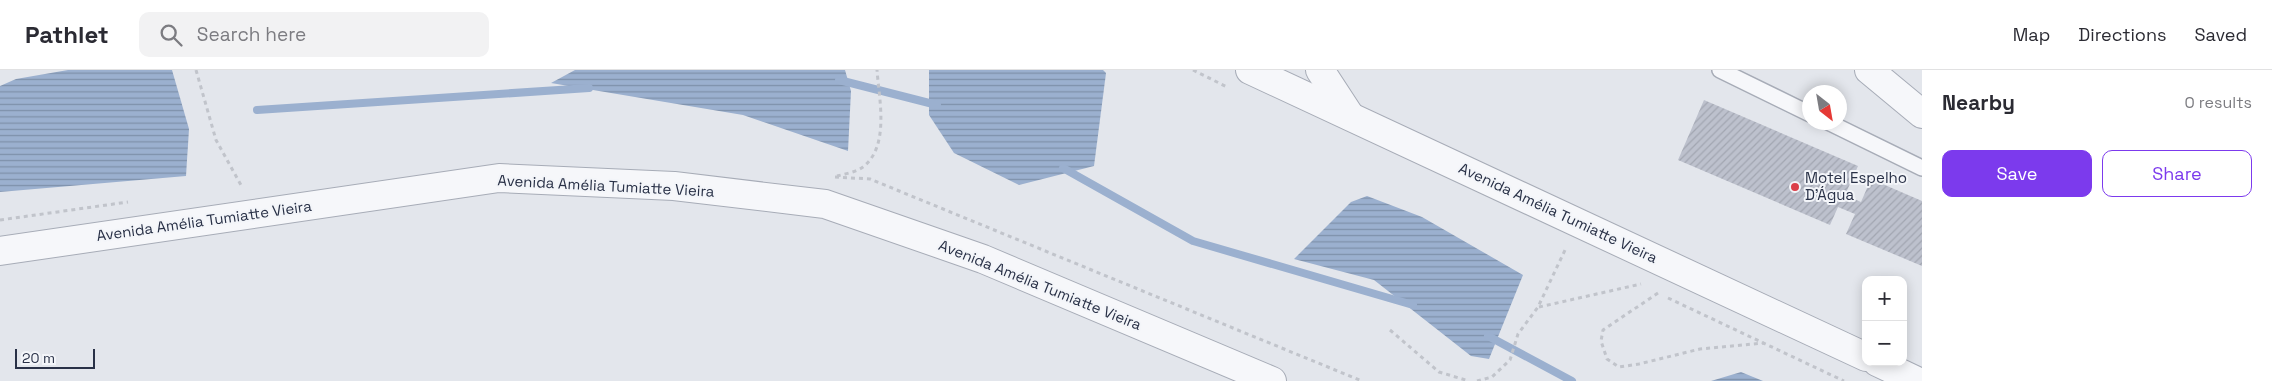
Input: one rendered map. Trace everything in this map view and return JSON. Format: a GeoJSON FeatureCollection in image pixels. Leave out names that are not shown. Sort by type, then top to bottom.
{"type":"FeatureCollection","features":[{"type":"Feature","properties":{"kind":"street","name":"Avenida Amélia Tumiatte Vieira"},"geometry":{"type":"LineString","coordinates":[[1250,70],[1862,355]]}},
{"type":"Feature","properties":{"kind":"street"},"geometry":{"type":"LineString","coordinates":[[1320,70],[1350,116]]}},
{"type":"Feature","properties":{"kind":"street"},"geometry":{"type":"LineString","coordinates":[[1869,70],[1922,114]]}},
{"type":"Feature","properties":{"kind":"street","name":"Avenida Amélia Tumiatte Vieira"},"geometry":{"type":"LineString","coordinates":[[0,251],[499,178],[674,186],[825,204],[984,259],[1272,381]]}},
{"type":"Feature","properties":{"kind":"street"},"geometry":{"type":"LineString","coordinates":[[1885,366],[1917,381]]}},
{"type":"Feature","properties":{"kind":"lane"},"geometry":{"type":"LineString","coordinates":[[1720,70],[1802,110]]}},
{"type":"Feature","properties":{"kind":"lane"},"geometry":{"type":"LineString","coordinates":[[1844,130],[1922,168]]}},
{"type":"Feature","properties":{"kind":"path"},"geometry":{"type":"LineString","coordinates":[[196,70],[216,140],[242,187]]}},
{"type":"Feature","properties":{"kind":"path"},"geometry":{"type":"LineString","coordinates":[[836,177],[863,167],[877,149],[880,125],[877,70]]}},
{"type":"Feature","properties":{"kind":"path"},"geometry":{"type":"LineString","coordinates":[[870,179],[1362,381]]}},
{"type":"Feature","properties":{"kind":"path"},"geometry":{"type":"LineString","coordinates":[[1477,381],[1492,377],[1510,360],[1518,334],[1538,307],[1566,248]]}},
{"type":"Feature","properties":{"kind":"path"},"geometry":{"type":"LineString","coordinates":[[1538,307],[1641,284]]}},
{"type":"Feature","properties":{"kind":"path"},"geometry":{"type":"LineString","coordinates":[[1658,292],[1604,330],[1601,341],[1606,359],[1619,367],[1700,350],[1764,343]]}},
{"type":"Feature","properties":{"kind":"path"},"geometry":{"type":"LineString","coordinates":[[1390,330],[1439,372],[1469,381]]}},
{"type":"Feature","properties":{"kind":"water"},"geometry":{"type":"Polygon","coordinates":[[[68,70],[172,70],[189,129],[186,176],[0,192],[0,86],[16,79],[68,70]]]}},
{"type":"Feature","properties":{"kind":"water"},"geometry":{"type":"Polygon","coordinates":[[[575,70],[845,70],[851,91],[848,151],[743,115],[551,83],[575,70]]]}},
{"type":"Feature","properties":{"kind":"water"},"geometry":{"type":"Polygon","coordinates":[[[929,70],[1103,70],[1106,73],[1094,166],[1019,185],[954,153],[929,115],[929,70]]]}},
{"type":"Feature","properties":{"kind":"water"},"geometry":{"type":"Polygon","coordinates":[[[1367,196],[1422,217],[1523,275],[1489,359],[1471,356],[1374,280],[1294,259],[1351,202],[1367,196]]]}},
{"type":"Feature","properties":{"kind":"water"},"geometry":{"type":"Polygon","coordinates":[[[1741,372],[1763,381],[1711,381],[1741,372]]]}},
{"type":"Feature","properties":{"kind":"building","name":"Motel Espelho D'Água"},"geometry":{"type":"Polygon","coordinates":[[[1704,100],[1858,166],[1845,195],[1861,202],[1871,179],[1922,201],[1922,266],[1846,234],[1855,214],[1838,207],[1830,225],[1678,160],[1704,100]]]}},
{"type":"Feature","properties":{"kind":"waterway"},"geometry":{"type":"LineString","coordinates":[[839,80],[937,105]]}},
{"type":"Feature","properties":{"kind":"waterway"},"geometry":{"type":"LineString","coordinates":[[257,110],[589,88]]}},
{"type":"Feature","properties":{"kind":"waterway"},"geometry":{"type":"LineString","coordinates":[[1063,168],[1193,241],[1413,305]]}},
{"type":"Feature","properties":{"kind":"waterway"},"geometry":{"type":"LineString","coordinates":[[1488,336],[1572,381]]}},
{"type":"Feature","properties":{"kind":"place","name":"Motel Espelho D'Água"},"geometry":{"type":"Point","coordinates":[1795,187]}}]}
